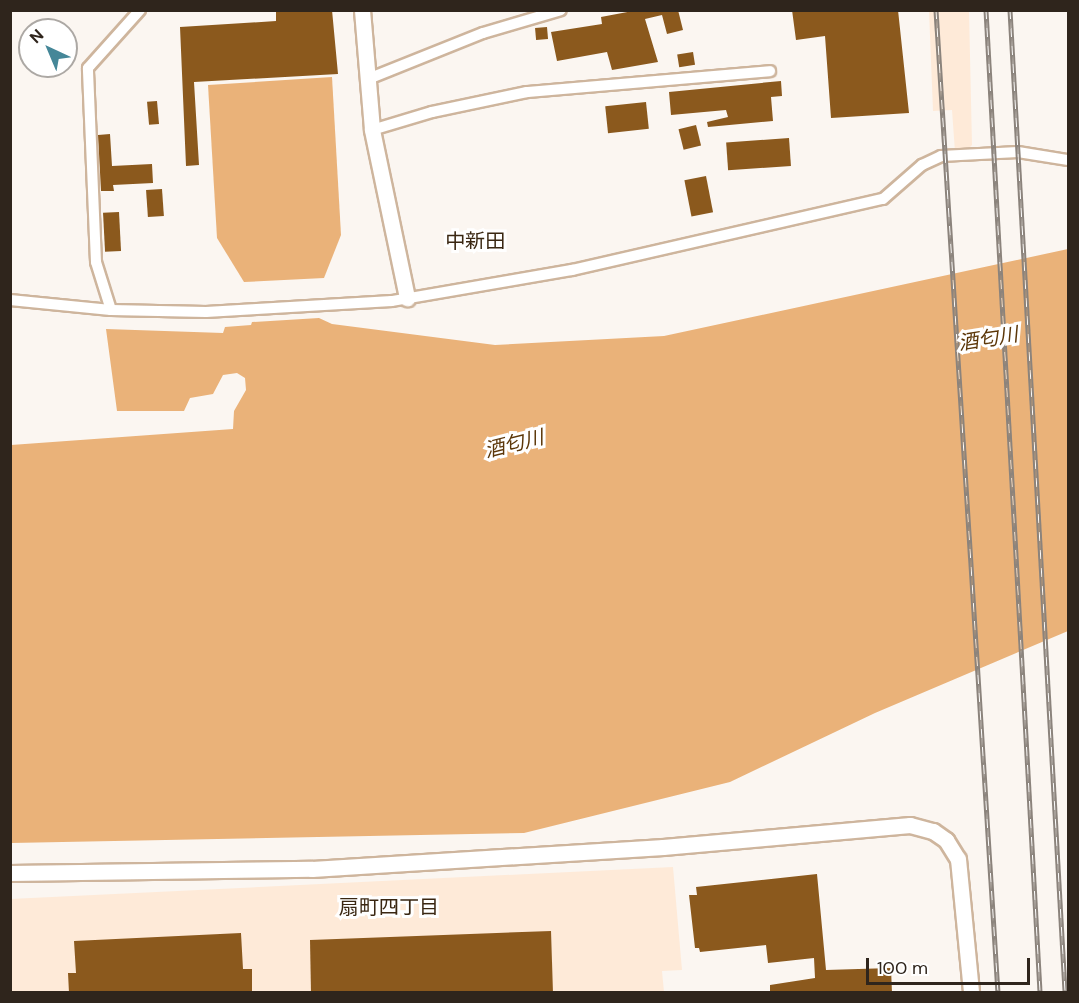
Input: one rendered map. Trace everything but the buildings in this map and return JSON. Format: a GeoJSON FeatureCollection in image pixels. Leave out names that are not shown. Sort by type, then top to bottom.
{"type":"FeatureCollection","features":[{"type":"Feature","properties":{"kind":"street"},"geometry":{"type":"LineString","coordinates":[[111,310],[96,262],[88,68],[140,10]]}},
{"type":"Feature","properties":{"kind":"street"},"geometry":{"type":"LineString","coordinates":[[362,10],[372,130],[407,298]]}},
{"type":"Feature","properties":{"kind":"street"},"geometry":{"type":"LineString","coordinates":[[368,79],[483,33],[561,10]]}},
{"type":"Feature","properties":{"kind":"street"},"geometry":{"type":"LineString","coordinates":[[372,130],[432,112],[526,92],[770,71]]}},
{"type":"Feature","properties":{"kind":"street"},"geometry":{"type":"LineString","coordinates":[[10,300],[111,310],[206,312],[407,298],[475,290],[561,273],[884,199],[922,165],[941,156],[1018,152],[1068,160]]}},
{"type":"Feature","properties":{"kind":"street"},"geometry":{"type":"LineString","coordinates":[[10,873],[324,868],[663,847],[910,825],[933,831],[946,840],[958,859],[971,993]]}},
{"type":"Feature","properties":{"kind":"shaded area"},"geometry":{"type":"Polygon","coordinates":[[[929,11],[969,11],[972,145],[967,150],[955,152],[952,110],[933,111],[929,11]]]}},
{"type":"Feature","properties":{"kind":"shaded area"},"geometry":{"type":"Polygon","coordinates":[[[673,867],[682,970],[662,971],[664,992],[11,992],[10,899],[673,867]]]}},
{"type":"Feature","properties":{"kind":"water"},"geometry":{"type":"Polygon","coordinates":[[[332,77],[341,235],[324,278],[244,282],[217,238],[208,85],[332,77]]]}},
{"type":"Feature","properties":{"kind":"water","name":"酒匂川"},"geometry":{"type":"Polygon","coordinates":[[[1068,249],[1068,631],[875,713],[730,782],[524,833],[11,843],[11,445],[233,429],[234,411],[246,390],[245,378],[237,373],[223,375],[213,394],[190,398],[184,411],[117,411],[106,329],[223,333],[225,327],[251,325],[252,322],[319,318],[332,324],[495,345],[664,336],[1068,249]]]}},
{"type":"Feature","properties":{"kind":"railway"},"geometry":{"type":"LineString","coordinates":[[936,10],[998,992]]}},
{"type":"Feature","properties":{"kind":"railway"},"geometry":{"type":"LineString","coordinates":[[986,10],[1040,992]]}},
{"type":"Feature","properties":{"kind":"railway"},"geometry":{"type":"LineString","coordinates":[[1010,10],[1065,992]]}},
{"type":"Feature","properties":{"kind":"district","name":"中新田"},"geometry":{"type":"Point","coordinates":[475,241]}},
{"type":"Feature","properties":{"kind":"district","name":"扇町四丁目"},"geometry":{"type":"Point","coordinates":[389,907]}}]}
